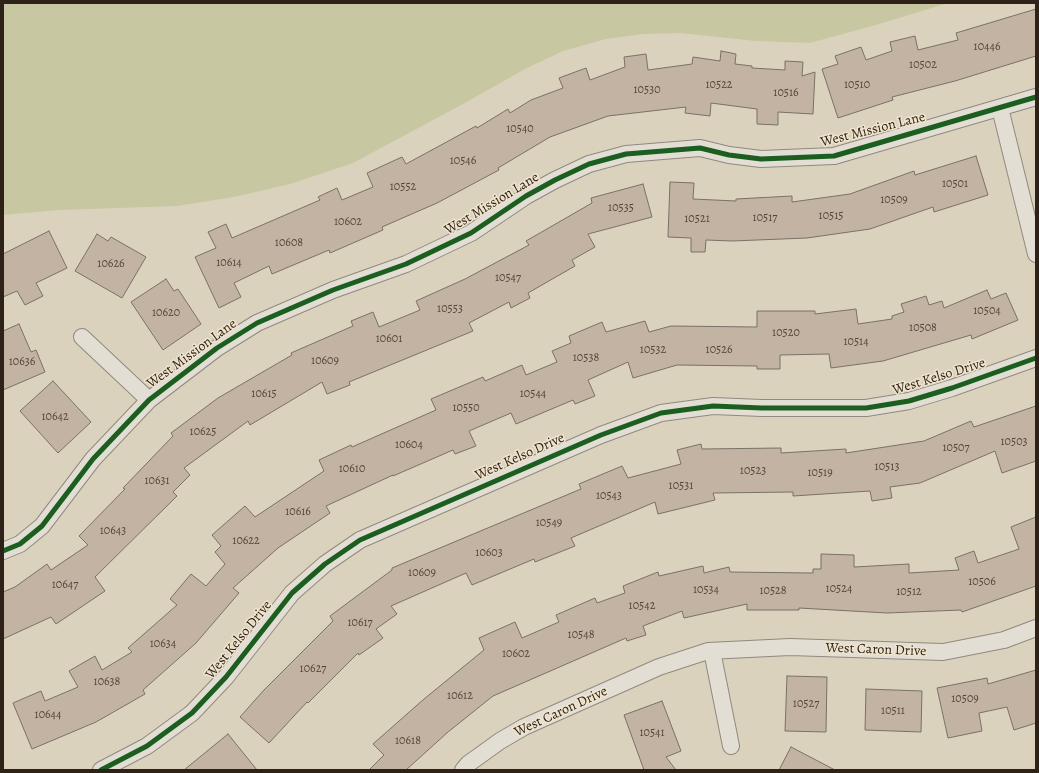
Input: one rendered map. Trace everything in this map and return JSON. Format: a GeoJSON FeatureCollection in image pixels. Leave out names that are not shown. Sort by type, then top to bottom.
{"type":"FeatureCollection","features":[{"type":"Feature","properties":{"kind":"street","name":"West Mission Lane"},"geometry":{"type":"LineString","coordinates":[[3,551],[20,544],[42,526],[93,459],[149,400],[217,348],[257,323],[334,290],[406,264],[471,233],[526,196],[590,164],[626,154],[700,148],[730,155],[761,159],[834,156],[1036,98]]}},
{"type":"Feature","properties":{"kind":"street"},"geometry":{"type":"LineString","coordinates":[[1000,108],[1036,254]]}},
{"type":"Feature","properties":{"kind":"street"},"geometry":{"type":"LineString","coordinates":[[82,337],[149,400]]}},
{"type":"Feature","properties":{"kind":"street","name":"West Kelso Drive"},"geometry":{"type":"LineString","coordinates":[[101,770],[147,746],[192,712],[226,677],[292,593],[325,564],[360,540],[601,435],[661,413],[713,406],[762,408],[866,408],[909,401],[952,388],[1036,358]]}},
{"type":"Feature","properties":{"kind":"street","name":"West Caron Drive"},"geometry":{"type":"LineString","coordinates":[[462,770],[500,741],[524,727],[659,667],[712,651],[790,647],[943,652],[1004,640],[1036,628]]}},
{"type":"Feature","properties":{"kind":"street"},"geometry":{"type":"LineString","coordinates":[[712,651],[730,746]]}},
{"type":"Feature","properties":{"kind":"green space"},"geometry":{"type":"Polygon","coordinates":[[[3,3],[948,3],[810,43],[756,41],[680,33],[644,34],[606,39],[563,51],[525,69],[353,163],[290,184],[234,197],[177,206],[59,210],[3,215],[3,3]]]}},
{"type":"Feature","properties":{"kind":"building"},"geometry":{"type":"Polygon","coordinates":[[[1036,9],[1036,56],[955,81],[892,97],[893,100],[838,118],[822,69],[838,64],[835,56],[861,47],[866,60],[892,51],[890,42],[915,36],[918,50],[958,40],[956,33],[1036,9]]]}},
{"type":"Feature","properties":{"kind":"building"},"geometry":{"type":"Polygon","coordinates":[[[721,51],[736,54],[735,64],[752,66],[752,68],[785,70],[785,61],[803,62],[802,76],[815,72],[813,114],[778,112],[778,125],[757,124],[757,109],[711,103],[710,116],[685,113],[686,107],[608,116],[550,137],[498,168],[499,170],[437,203],[382,227],[383,230],[330,253],[329,250],[272,274],[269,266],[234,283],[241,297],[219,308],[195,257],[216,248],[208,232],[226,224],[232,238],[320,200],[318,197],[337,188],[342,200],[373,187],[367,173],[402,157],[406,164],[476,126],[477,128],[508,109],[510,113],[531,100],[563,88],[559,78],[586,68],[590,80],[625,67],[624,57],[646,54],[648,70],[692,64],[693,57],[720,61],[721,51]]]}},
{"type":"Feature","properties":{"kind":"building"},"geometry":{"type":"Polygon","coordinates":[[[976,156],[988,195],[934,212],[933,207],[870,229],[807,238],[732,241],[706,240],[705,252],[691,252],[691,238],[668,237],[670,182],[694,183],[693,199],[736,201],[736,199],[792,196],[792,202],[850,194],[914,171],[915,175],[976,156]]]}},
{"type":"Feature","properties":{"kind":"building"},"geometry":{"type":"Polygon","coordinates":[[[643,184],[652,217],[588,234],[595,247],[572,260],[575,266],[528,293],[530,298],[511,308],[509,302],[469,323],[473,331],[349,382],[350,385],[327,394],[322,382],[250,425],[248,421],[184,468],[190,475],[173,492],[177,496],[95,577],[105,591],[56,624],[51,617],[3,639],[3,592],[15,587],[47,564],[51,570],[88,545],[79,536],[125,489],[123,488],[173,436],[171,433],[218,398],[292,355],[291,353],[353,326],[351,321],[373,312],[379,327],[420,310],[416,301],[465,279],[529,245],[526,241],[592,203],[591,198],[643,184]]]}},
{"type":"Feature","properties":{"kind":"building"},"geometry":{"type":"Polygon","coordinates":[[[49,231],[67,268],[36,283],[43,296],[25,305],[17,291],[3,297],[3,254],[49,231]]]}},
{"type":"Feature","properties":{"kind":"building"},"geometry":{"type":"Polygon","coordinates":[[[97,234],[108,241],[111,237],[146,257],[122,298],[75,271],[97,234]]]}},
{"type":"Feature","properties":{"kind":"building"},"geometry":{"type":"Polygon","coordinates":[[[166,279],[174,291],[178,289],[201,324],[163,350],[131,302],[166,279]]]}},
{"type":"Feature","properties":{"kind":"building"},"geometry":{"type":"Polygon","coordinates":[[[987,290],[991,299],[1006,293],[1018,320],[972,339],[971,335],[883,361],[831,368],[829,354],[780,355],[780,369],[757,369],[757,366],[677,365],[633,378],[628,362],[588,380],[595,396],[575,404],[573,400],[516,424],[511,413],[469,431],[476,446],[455,454],[453,450],[393,475],[326,506],[330,513],[278,548],[233,588],[239,593],[196,643],[143,690],[145,694],[96,722],[32,749],[13,703],[41,691],[45,701],[78,687],[69,671],[95,656],[102,670],[132,652],[128,648],[177,605],[170,599],[191,574],[206,586],[225,564],[215,552],[221,546],[212,535],[245,506],[255,517],[324,471],[319,460],[351,445],[352,447],[436,410],[431,399],[483,377],[485,381],[522,365],[526,375],[557,362],[552,351],[571,343],[569,336],[602,322],[606,332],[645,321],[649,332],[671,326],[757,327],[757,311],[815,311],[815,314],[856,309],[858,324],[892,319],[892,316],[904,312],[901,304],[926,296],[929,305],[942,301],[944,308],[987,290]]]}},
{"type":"Feature","properties":{"kind":"building"},"geometry":{"type":"Polygon","coordinates":[[[19,324],[31,352],[36,350],[45,372],[3,390],[3,331],[19,324]]]}},
{"type":"Feature","properties":{"kind":"building"},"geometry":{"type":"Polygon","coordinates":[[[53,381],[91,422],[58,453],[20,411],[53,381]]]}},
{"type":"Feature","properties":{"kind":"building"},"geometry":{"type":"Polygon","coordinates":[[[1036,406],[1036,461],[1002,473],[995,451],[920,483],[890,487],[892,498],[872,501],[870,491],[793,496],[793,492],[713,493],[715,500],[658,514],[655,502],[571,538],[575,546],[535,562],[534,559],[472,585],[466,573],[391,606],[397,614],[376,629],[383,638],[359,655],[358,653],[308,703],[307,702],[269,743],[240,717],[264,690],[333,621],[330,616],[392,570],[392,568],[581,489],[579,484],[622,466],[628,478],[681,464],[677,450],[701,444],[702,449],[781,448],[781,453],[846,449],[846,453],[924,441],[971,421],[974,427],[1036,406]]]}},
{"type":"Feature","properties":{"kind":"building"},"geometry":{"type":"Polygon","coordinates":[[[1036,517],[1036,586],[962,612],[961,610],[887,613],[799,608],[799,610],[747,610],[747,604],[684,618],[682,611],[643,626],[646,635],[627,641],[626,638],[493,696],[448,732],[406,770],[369,770],[384,755],[373,744],[424,699],[484,650],[479,638],[515,622],[522,638],[559,622],[556,615],[595,598],[597,603],[625,593],[623,586],[658,572],[659,576],[703,566],[704,573],[729,567],[730,572],[813,573],[813,569],[821,569],[821,554],[854,555],[854,567],[909,564],[909,573],[959,570],[955,558],[974,551],[978,563],[1019,549],[1011,527],[1036,517]]]}},
{"type":"Feature","properties":{"kind":"building"},"geometry":{"type":"Polygon","coordinates":[[[1036,670],[1036,723],[1014,730],[1007,707],[979,713],[982,731],[948,738],[937,688],[987,678],[988,684],[1036,670]]]}},
{"type":"Feature","properties":{"kind":"building"},"geometry":{"type":"Polygon","coordinates":[[[787,676],[827,677],[826,732],[785,731],[787,676]]]}},
{"type":"Feature","properties":{"kind":"building"},"geometry":{"type":"Polygon","coordinates":[[[866,689],[922,691],[921,732],[865,730],[866,689]]]}},
{"type":"Feature","properties":{"kind":"building"},"geometry":{"type":"Polygon","coordinates":[[[662,701],[681,751],[666,757],[676,770],[644,770],[624,715],[662,701]]]}},
{"type":"Feature","properties":{"kind":"building"},"geometry":{"type":"Polygon","coordinates":[[[228,734],[257,770],[184,770],[228,734]]]}},
{"type":"Feature","properties":{"kind":"building"},"geometry":{"type":"Polygon","coordinates":[[[791,747],[835,770],[779,770],[791,747]]]}},
{"type":"Feature","properties":{"kind":"cycle path"},"geometry":{"type":"LineString","coordinates":[[3,551],[20,544],[42,526],[93,459],[149,400],[217,348],[257,323],[333,290],[406,264],[471,233],[526,196],[589,164],[626,154],[700,148],[729,155],[761,159],[834,156],[1036,97]]}},
{"type":"Feature","properties":{"kind":"cycle path"},"geometry":{"type":"LineString","coordinates":[[101,770],[147,746],[192,713],[226,677],[292,593],[325,564],[360,540],[601,435],[661,413],[713,406],[762,408],[866,408],[909,401],[952,388],[1036,358]]}}]}
